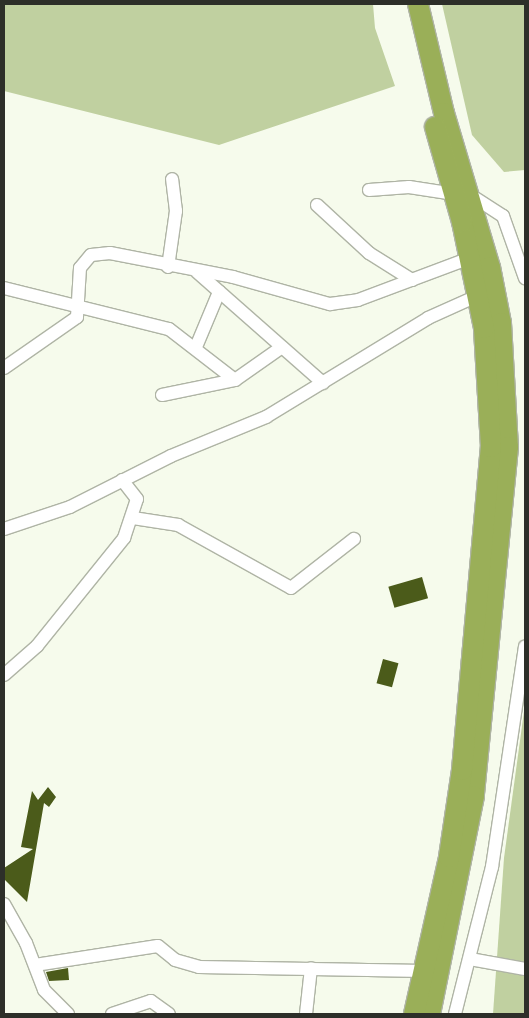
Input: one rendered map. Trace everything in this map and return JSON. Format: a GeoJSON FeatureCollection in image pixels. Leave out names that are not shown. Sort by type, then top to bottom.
{"type":"FeatureCollection","features":[{"type":"Feature","properties":{"kind":"highway"},"geometry":{"type":"LineString","coordinates":[[405,4],[501,324],[506,388],[506,484],[474,796],[430,1014]]}},
{"type":"Feature","properties":{"kind":"highway"},"geometry":{"type":"LineString","coordinates":[[414,1014],[424,971],[462,770],[490,480],[490,388],[470,258],[463,195],[418,4]]}},
{"type":"Feature","properties":{"kind":"street"},"geometry":{"type":"LineString","coordinates":[[168,267],[176,211],[172,179]]}},
{"type":"Feature","properties":{"kind":"street"},"geometry":{"type":"LineString","coordinates":[[369,190],[409,187],[463,195],[502,216],[525,278]]}},
{"type":"Feature","properties":{"kind":"street"},"geometry":{"type":"LineString","coordinates":[[318,205],[369,253],[412,280]]}},
{"type":"Feature","properties":{"kind":"street"},"geometry":{"type":"LineString","coordinates":[[4,368],[67,327],[77,317],[80,268],[91,254],[110,253],[168,267],[194,270],[330,304],[358,300],[470,258]]}},
{"type":"Feature","properties":{"kind":"street"},"geometry":{"type":"LineString","coordinates":[[194,270],[322,383]]}},
{"type":"Feature","properties":{"kind":"street"},"geometry":{"type":"LineString","coordinates":[[4,288],[79,304],[169,329],[196,347],[235,380]]}},
{"type":"Feature","properties":{"kind":"street"},"geometry":{"type":"LineString","coordinates":[[196,347],[219,292]]}},
{"type":"Feature","properties":{"kind":"street"},"geometry":{"type":"LineString","coordinates":[[4,529],[70,507],[122,480],[266,417],[428,318],[477,296]]}},
{"type":"Feature","properties":{"kind":"street"},"geometry":{"type":"LineString","coordinates":[[162,395],[235,380],[282,347]]}},
{"type":"Feature","properties":{"kind":"street"},"geometry":{"type":"LineString","coordinates":[[4,674],[46,635],[124,538],[134,518],[138,499],[122,480]]}},
{"type":"Feature","properties":{"kind":"street"},"geometry":{"type":"LineString","coordinates":[[134,518],[178,524],[291,588],[354,539]]}},
{"type":"Feature","properties":{"kind":"street"},"geometry":{"type":"LineString","coordinates":[[455,1014],[492,867],[525,646]]}},
{"type":"Feature","properties":{"kind":"street"},"geometry":{"type":"LineString","coordinates":[[4,904],[35,965],[44,990],[68,1014]]}},
{"type":"Feature","properties":{"kind":"street"},"geometry":{"type":"LineString","coordinates":[[35,965],[158,946],[175,960],[199,967],[424,971]]}},
{"type":"Feature","properties":{"kind":"street"},"geometry":{"type":"LineString","coordinates":[[470,959],[525,969]]}},
{"type":"Feature","properties":{"kind":"street"},"geometry":{"type":"LineString","coordinates":[[306,1014],[311,968]]}},
{"type":"Feature","properties":{"kind":"street"},"geometry":{"type":"LineString","coordinates":[[112,1014],[151,1002],[169,1014]]}},
{"type":"Feature","properties":{"kind":"green space"},"geometry":{"type":"Polygon","coordinates":[[[4,4],[373,4],[375,28],[395,86],[219,145],[4,91],[4,4]]]}},
{"type":"Feature","properties":{"kind":"green space"},"geometry":{"type":"Polygon","coordinates":[[[442,4],[525,4],[525,170],[504,172],[472,135],[442,4]]]}},
{"type":"Feature","properties":{"kind":"green space"},"geometry":{"type":"Polygon","coordinates":[[[525,704],[525,1014],[493,1014],[504,858],[525,704]]]}},
{"type":"Feature","properties":{"kind":"building"},"geometry":{"type":"Polygon","coordinates":[[[422,577],[428,598],[394,608],[388,587],[422,577]]]}},
{"type":"Feature","properties":{"kind":"building"},"geometry":{"type":"Polygon","coordinates":[[[383,659],[398,663],[392,687],[377,683],[383,659]]]}},
{"type":"Feature","properties":{"kind":"building"},"geometry":{"type":"Polygon","coordinates":[[[48,787],[56,797],[49,807],[44,803],[27,902],[4,879],[4,868],[33,849],[21,847],[32,791],[38,800],[48,787]]]}},
{"type":"Feature","properties":{"kind":"building"},"geometry":{"type":"Polygon","coordinates":[[[68,968],[69,980],[49,981],[46,972],[68,968]]]}}]}
